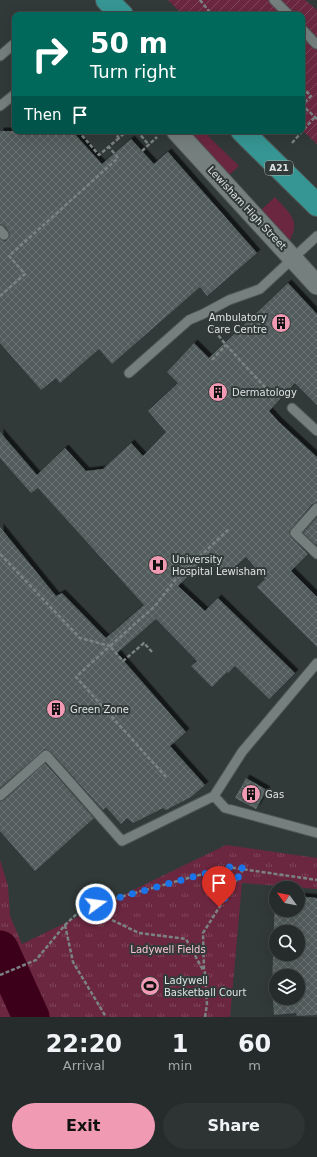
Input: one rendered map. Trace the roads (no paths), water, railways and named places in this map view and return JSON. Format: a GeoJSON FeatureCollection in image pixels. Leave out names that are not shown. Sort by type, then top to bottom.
{"type":"FeatureCollection","features":[{"type":"Feature","properties":{"kind":"highway","name":"A21"},"geometry":{"type":"LineString","coordinates":[[245,134],[317,204]]}},
{"type":"Feature","properties":{"kind":"street","name":"Lewisham High Street"},"geometry":{"type":"LineString","coordinates":[[179,134],[294,258],[317,285]]}},
{"type":"Feature","properties":{"kind":"lane"},"geometry":{"type":"LineString","coordinates":[[274,0],[286,12]]}},
{"type":"Feature","properties":{"kind":"lane"},"geometry":{"type":"LineString","coordinates":[[305,32],[317,44]]}},
{"type":"Feature","properties":{"kind":"lane"},"geometry":{"type":"LineString","coordinates":[[0,56],[12,46]]}},
{"type":"Feature","properties":{"kind":"lane"},"geometry":{"type":"LineString","coordinates":[[0,106],[12,96]]}},
{"type":"Feature","properties":{"kind":"lane"},"geometry":{"type":"LineString","coordinates":[[129,373],[189,320],[229,300],[260,289],[317,236]]}},
{"type":"Feature","properties":{"kind":"lane"},"geometry":{"type":"LineString","coordinates":[[292,408],[317,431]]}},
{"type":"Feature","properties":{"kind":"lane"},"geometry":{"type":"LineString","coordinates":[[317,508],[295,533],[317,554]]}},
{"type":"Feature","properties":{"kind":"lane"},"geometry":{"type":"LineString","coordinates":[[0,796],[46,755],[122,841],[214,796],[242,752],[317,663]]}},
{"type":"Feature","properties":{"kind":"lane"},"geometry":{"type":"LineString","coordinates":[[214,796],[225,808],[317,833]]}},
{"type":"Feature","properties":{"kind":"waterway"},"geometry":{"type":"LineString","coordinates":[[0,949],[31,1017]]}},
{"type":"Feature","properties":{"kind":"place","name":"Ambulatory Care Centre"},"geometry":{"type":"Point","coordinates":[281,323]}},
{"type":"Feature","properties":{"kind":"place","name":"Dermatology"},"geometry":{"type":"Point","coordinates":[218,392]}},
{"type":"Feature","properties":{"kind":"place","name":"University Hospital Lewisham"},"geometry":{"type":"Point","coordinates":[158,565]}},
{"type":"Feature","properties":{"kind":"place","name":"Green Zone"},"geometry":{"type":"Point","coordinates":[56,709]}},
{"type":"Feature","properties":{"kind":"place","name":"Gas"},"geometry":{"type":"Point","coordinates":[251,794]}},
{"type":"Feature","properties":{"kind":"place","name":"Ladywell Basketball Court"},"geometry":{"type":"Point","coordinates":[150,986]}},
{"type":"Feature","properties":{"kind":"park label","name":"Ladywell Fields"},"geometry":{"type":"Point","coordinates":[168,949]}}]}
